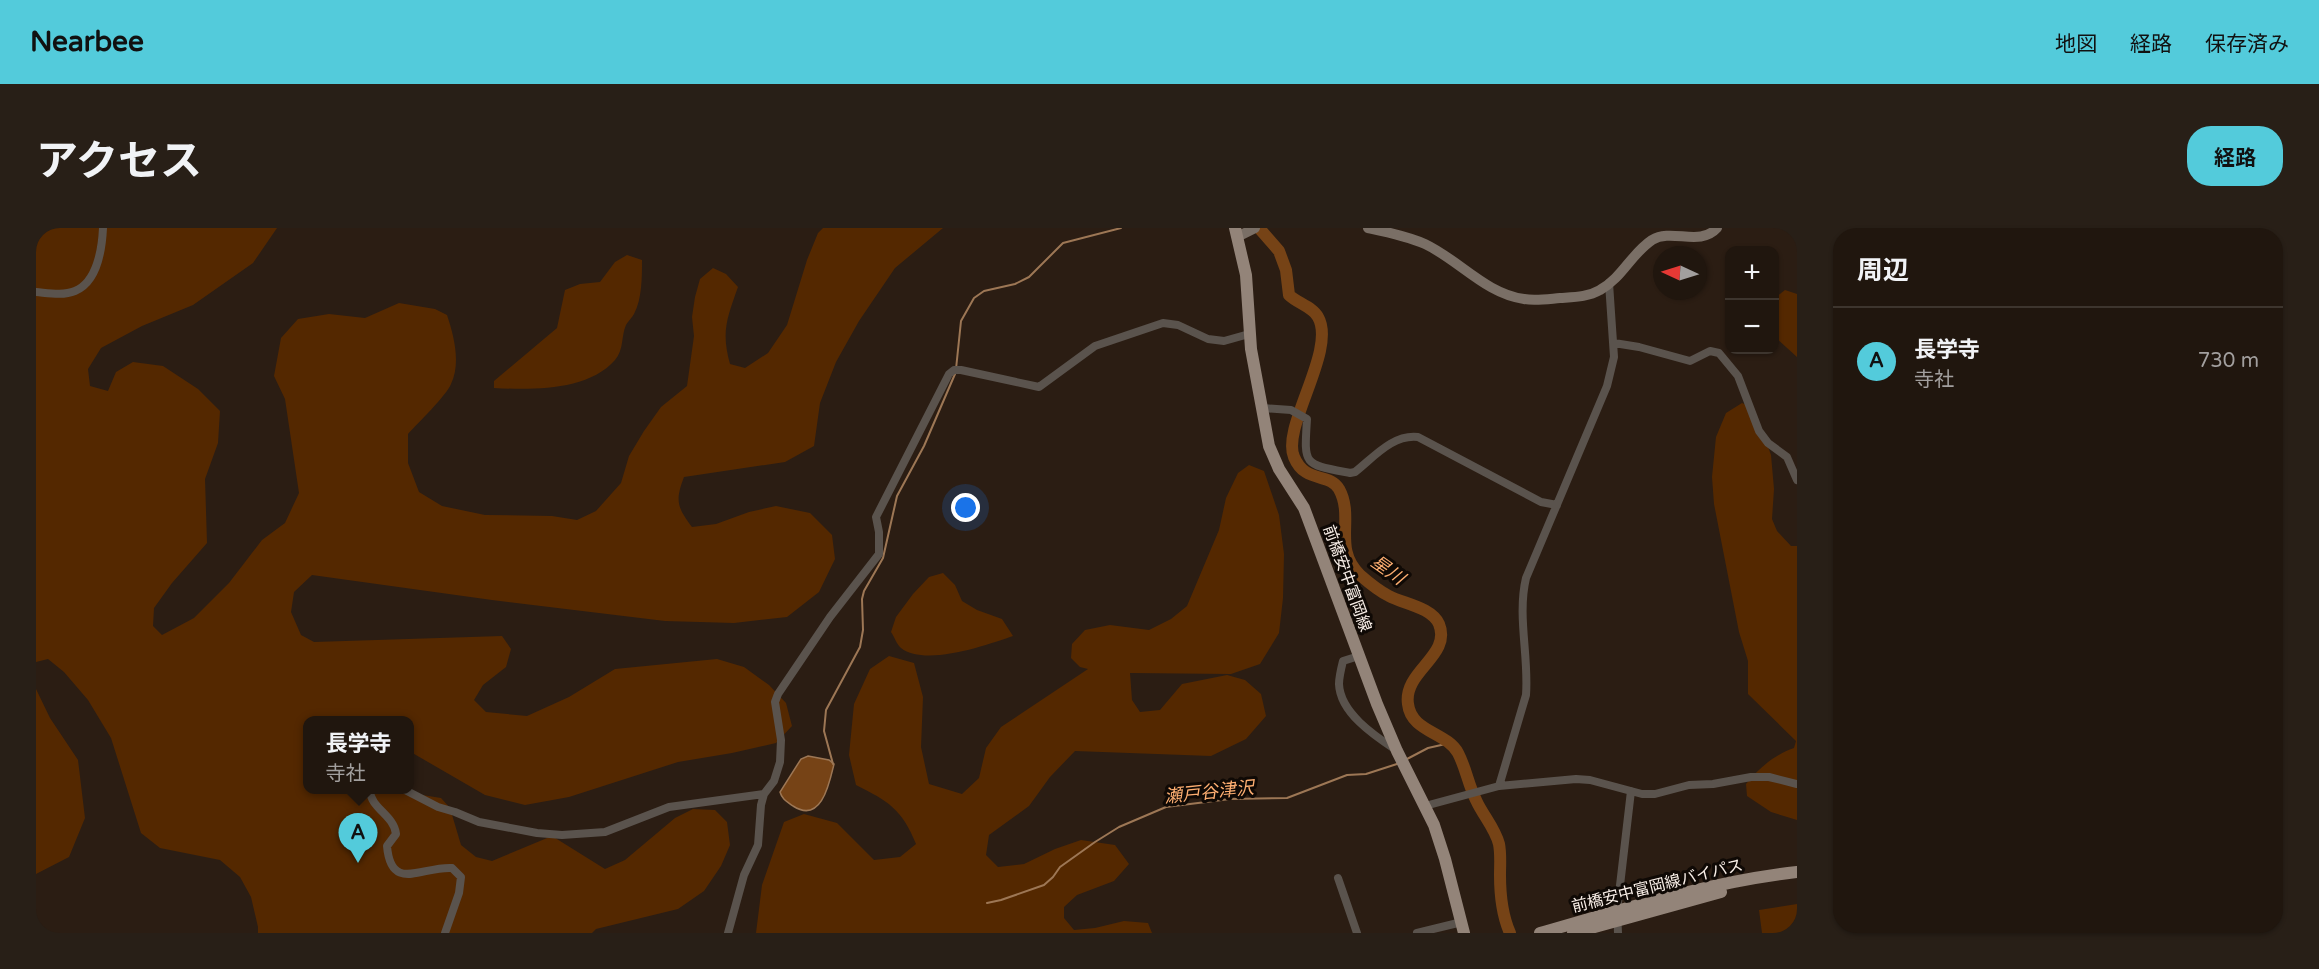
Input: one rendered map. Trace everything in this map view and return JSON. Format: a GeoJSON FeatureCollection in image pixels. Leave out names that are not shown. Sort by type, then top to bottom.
{"type":"FeatureCollection","features":[{"type":"Feature","properties":{"kind":"main road","name":"前橋安中富岡線"},"geometry":{"type":"LineString","coordinates":[[1243,231],[1249,334],[1271,452],[1304,508],[1397,752],[1440,841],[1463,928]]}},
{"type":"Feature","properties":{"kind":"main road","name":"前橋安中富岡線バイパス"},"geometry":{"type":"LineString","coordinates":[[1573,933],[1618,922],[1744,879],[1797,872]]}},
{"type":"Feature","properties":{"kind":"main road","name":"前橋安中富岡線バイパス"},"geometry":{"type":"LineString","coordinates":[[1540,933],[1618,922]]}},
{"type":"Feature","properties":{"kind":"street"},"geometry":{"type":"LineString","coordinates":[[36,292],[67,293],[76,291],[86,283],[98,262],[103,228]]}},
{"type":"Feature","properties":{"kind":"street"},"geometry":{"type":"LineString","coordinates":[[1368,228],[1425,244],[1490,287],[1523,299],[1587,295],[1609,283],[1658,233],[1697,237],[1709,235],[1717,228]]}},
{"type":"Feature","properties":{"kind":"street"},"geometry":{"type":"LineString","coordinates":[[1499,786],[1526,695],[1522,609],[1526,578],[1607,386],[1614,357],[1609,283]]}},
{"type":"Feature","properties":{"kind":"street"},"geometry":{"type":"LineString","coordinates":[[728,933],[744,875],[758,845],[764,794],[774,781],[780,762],[781,740],[775,702],[778,694],[831,616],[879,554],[879,531],[876,517],[951,372],[957,369],[1039,387],[1095,346],[1107,340],[1163,323],[1178,325],[1208,339],[1224,341],[1249,334]]}},
{"type":"Feature","properties":{"kind":"street"},"geometry":{"type":"LineString","coordinates":[[1614,343],[1639,347],[1690,361],[1710,351],[1719,352],[1738,376],[1760,431],[1768,443],[1787,457],[1797,480]]}},
{"type":"Feature","properties":{"kind":"street"},"geometry":{"type":"LineString","coordinates":[[1262,408],[1291,410],[1307,419],[1305,445],[1311,464],[1316,466],[1355,472],[1404,436],[1418,437],[1541,502],[1557,506]]}},
{"type":"Feature","properties":{"kind":"street"},"geometry":{"type":"LineString","coordinates":[[1359,656],[1343,661],[1339,683],[1340,692],[1364,728],[1397,752]]}},
{"type":"Feature","properties":{"kind":"street"},"geometry":{"type":"LineString","coordinates":[[1425,806],[1499,786],[1582,779],[1631,791],[1655,794],[1689,785],[1713,784],[1751,777],[1769,777],[1797,784]]}},
{"type":"Feature","properties":{"kind":"street"},"geometry":{"type":"LineString","coordinates":[[1618,922],[1631,791]]}},
{"type":"Feature","properties":{"kind":"street"},"geometry":{"type":"LineString","coordinates":[[370,794],[373,802],[395,827],[396,834],[387,846],[389,864],[393,870],[402,874],[410,874],[452,868],[461,877],[459,893],[444,933]]}},
{"type":"Feature","properties":{"kind":"street"},"geometry":{"type":"LineString","coordinates":[[414,794],[438,807],[479,822],[537,833],[562,835],[605,832],[669,807],[764,794]]}},
{"type":"Feature","properties":{"kind":"street"},"geometry":{"type":"LineString","coordinates":[[1338,878],[1357,933]]}},
{"type":"Feature","properties":{"kind":"street"},"geometry":{"type":"LineString","coordinates":[[1417,933],[1463,928]]}},
{"type":"Feature","properties":{"kind":"shaded area"},"geometry":{"type":"Polygon","coordinates":[[[36,228],[277,228],[253,263],[193,305],[142,326],[101,348],[88,369],[90,386],[108,391],[116,372],[133,362],[163,366],[198,389],[220,411],[218,443],[205,479],[207,543],[172,583],[154,608],[153,626],[162,635],[194,618],[229,583],[262,540],[285,523],[299,493],[285,399],[274,376],[281,338],[298,319],[329,314],[365,318],[399,303],[435,309],[447,315],[456,358],[454,376],[444,395],[408,434],[408,463],[419,492],[442,506],[485,515],[552,516],[577,520],[596,511],[621,483],[629,456],[644,431],[661,407],[687,386],[694,336],[692,317],[695,297],[700,279],[713,268],[726,274],[738,287],[726,325],[726,343],[730,364],[745,368],[768,353],[787,325],[807,260],[818,233],[823,228],[943,228],[895,268],[859,321],[836,362],[820,403],[814,446],[785,462],[684,477],[679,492],[679,504],[692,527],[716,524],[749,512],[776,506],[810,513],[832,535],[835,559],[819,592],[787,617],[734,623],[665,621],[312,575],[294,592],[291,612],[301,635],[314,642],[502,636],[511,649],[506,667],[483,685],[474,700],[486,712],[527,716],[569,697],[615,669],[717,659],[744,667],[769,685],[786,703],[792,726],[776,743],[678,762],[569,797],[525,805],[485,795],[414,754],[414,716],[303,716],[303,794],[414,794],[441,798],[450,808],[461,845],[476,857],[492,861],[552,836],[605,869],[625,860],[675,818],[693,809],[715,810],[727,822],[730,845],[721,866],[704,891],[678,909],[596,929],[592,933],[258,933],[251,897],[240,877],[220,860],[160,848],[141,833],[111,738],[88,700],[64,672],[48,659],[36,662],[36,228]]]}},
{"type":"Feature","properties":{"kind":"shaded area"},"geometry":{"type":"Polygon","coordinates":[[[627,255],[642,260],[641,288],[637,308],[624,329],[620,352],[615,360],[604,370],[575,383],[542,388],[494,388],[494,381],[557,328],[565,290],[580,284],[600,282],[615,262],[627,255]]]}},
{"type":"Feature","properties":{"kind":"shaded area"},"geometry":{"type":"Polygon","coordinates":[[[1785,290],[1797,294],[1797,357],[1779,341],[1779,295],[1785,290]]]}},
{"type":"Feature","properties":{"kind":"shaded area"},"geometry":{"type":"Polygon","coordinates":[[[1742,403],[1754,408],[1771,455],[1774,489],[1772,519],[1777,531],[1791,546],[1797,546],[1797,820],[1771,812],[1747,796],[1746,784],[1751,778],[1773,758],[1794,748],[1796,741],[1748,694],[1748,661],[1739,632],[1714,504],[1712,477],[1716,437],[1726,413],[1742,403]]]}},
{"type":"Feature","properties":{"kind":"shaded area"},"geometry":{"type":"Polygon","coordinates":[[[1249,465],[1264,471],[1279,515],[1284,554],[1279,633],[1260,664],[1231,674],[1130,673],[1132,700],[1140,712],[1160,710],[1182,684],[1227,675],[1245,680],[1261,694],[1266,716],[1246,739],[1211,756],[1075,751],[1050,777],[1029,806],[989,835],[986,855],[998,867],[1024,864],[1081,840],[1115,845],[1129,864],[1114,881],[1077,895],[1064,907],[1064,918],[1074,930],[1124,921],[1148,923],[1152,933],[756,933],[762,885],[784,822],[804,814],[837,823],[874,860],[900,857],[916,844],[905,822],[893,807],[856,785],[849,755],[854,704],[870,669],[889,656],[914,663],[923,697],[921,747],[929,784],[962,794],[979,778],[986,748],[1001,727],[1088,669],[1080,667],[1071,658],[1072,644],[1085,630],[1110,625],[1149,630],[1171,619],[1187,606],[1219,530],[1226,498],[1238,473],[1249,465]]]}},
{"type":"Feature","properties":{"kind":"shaded area"},"geometry":{"type":"Polygon","coordinates":[[[943,573],[955,585],[962,601],[977,610],[1002,619],[1013,636],[972,649],[940,655],[912,653],[901,648],[891,632],[896,617],[929,577],[943,573]]]}},
{"type":"Feature","properties":{"kind":"shaded area"},"geometry":{"type":"Polygon","coordinates":[[[36,689],[50,718],[78,760],[85,818],[69,857],[36,874],[36,689]]]}},
{"type":"Feature","properties":{"kind":"shaded area"},"geometry":{"type":"Polygon","coordinates":[[[808,756],[829,760],[834,764],[822,800],[811,810],[803,810],[786,801],[780,792],[801,759],[808,756]]]}},
{"type":"Feature","properties":{"kind":"shaded area"},"geometry":{"type":"Polygon","coordinates":[[[1797,904],[1797,933],[1762,933],[1759,910],[1797,904]]]}},
{"type":"Feature","properties":{"kind":"waterway"},"geometry":{"type":"LineString","coordinates":[[956,369],[961,321],[974,298],[984,291],[1015,284],[1029,277],[1063,243],[1121,228]]}},
{"type":"Feature","properties":{"kind":"waterway","name":"星川"},"geometry":{"type":"LineString","coordinates":[[1259,228],[1279,251],[1286,270],[1289,295],[1316,314],[1322,331],[1315,368],[1295,427],[1292,444],[1294,457],[1304,471],[1335,484],[1339,489],[1345,511],[1347,554],[1360,575],[1385,594],[1430,614],[1439,624],[1441,635],[1439,645],[1413,682],[1408,692],[1408,704],[1416,721],[1446,740],[1458,753],[1476,800],[1495,832],[1500,848],[1502,905],[1510,933]]}},
{"type":"Feature","properties":{"kind":"waterway"},"geometry":{"type":"LineString","coordinates":[[833,764],[824,731],[826,710],[860,647],[863,630],[862,599],[864,591],[883,558],[897,496],[924,446],[955,374]]}},
{"type":"Feature","properties":{"kind":"waterway","name":"瀬戸谷津沢"},"geometry":{"type":"LineString","coordinates":[[1407,759],[1428,748],[1450,743]]}},
{"type":"Feature","properties":{"kind":"waterway","name":"瀬戸谷津沢"},"geometry":{"type":"LineString","coordinates":[[987,903],[1044,885],[1060,867],[1095,842],[1119,827],[1166,807],[1230,799],[1287,798],[1347,775],[1366,774],[1400,763]]}},
{"type":"Feature","properties":{"kind":"place","name":"長学寺"},"geometry":{"type":"Point","coordinates":[358,863]}}]}
